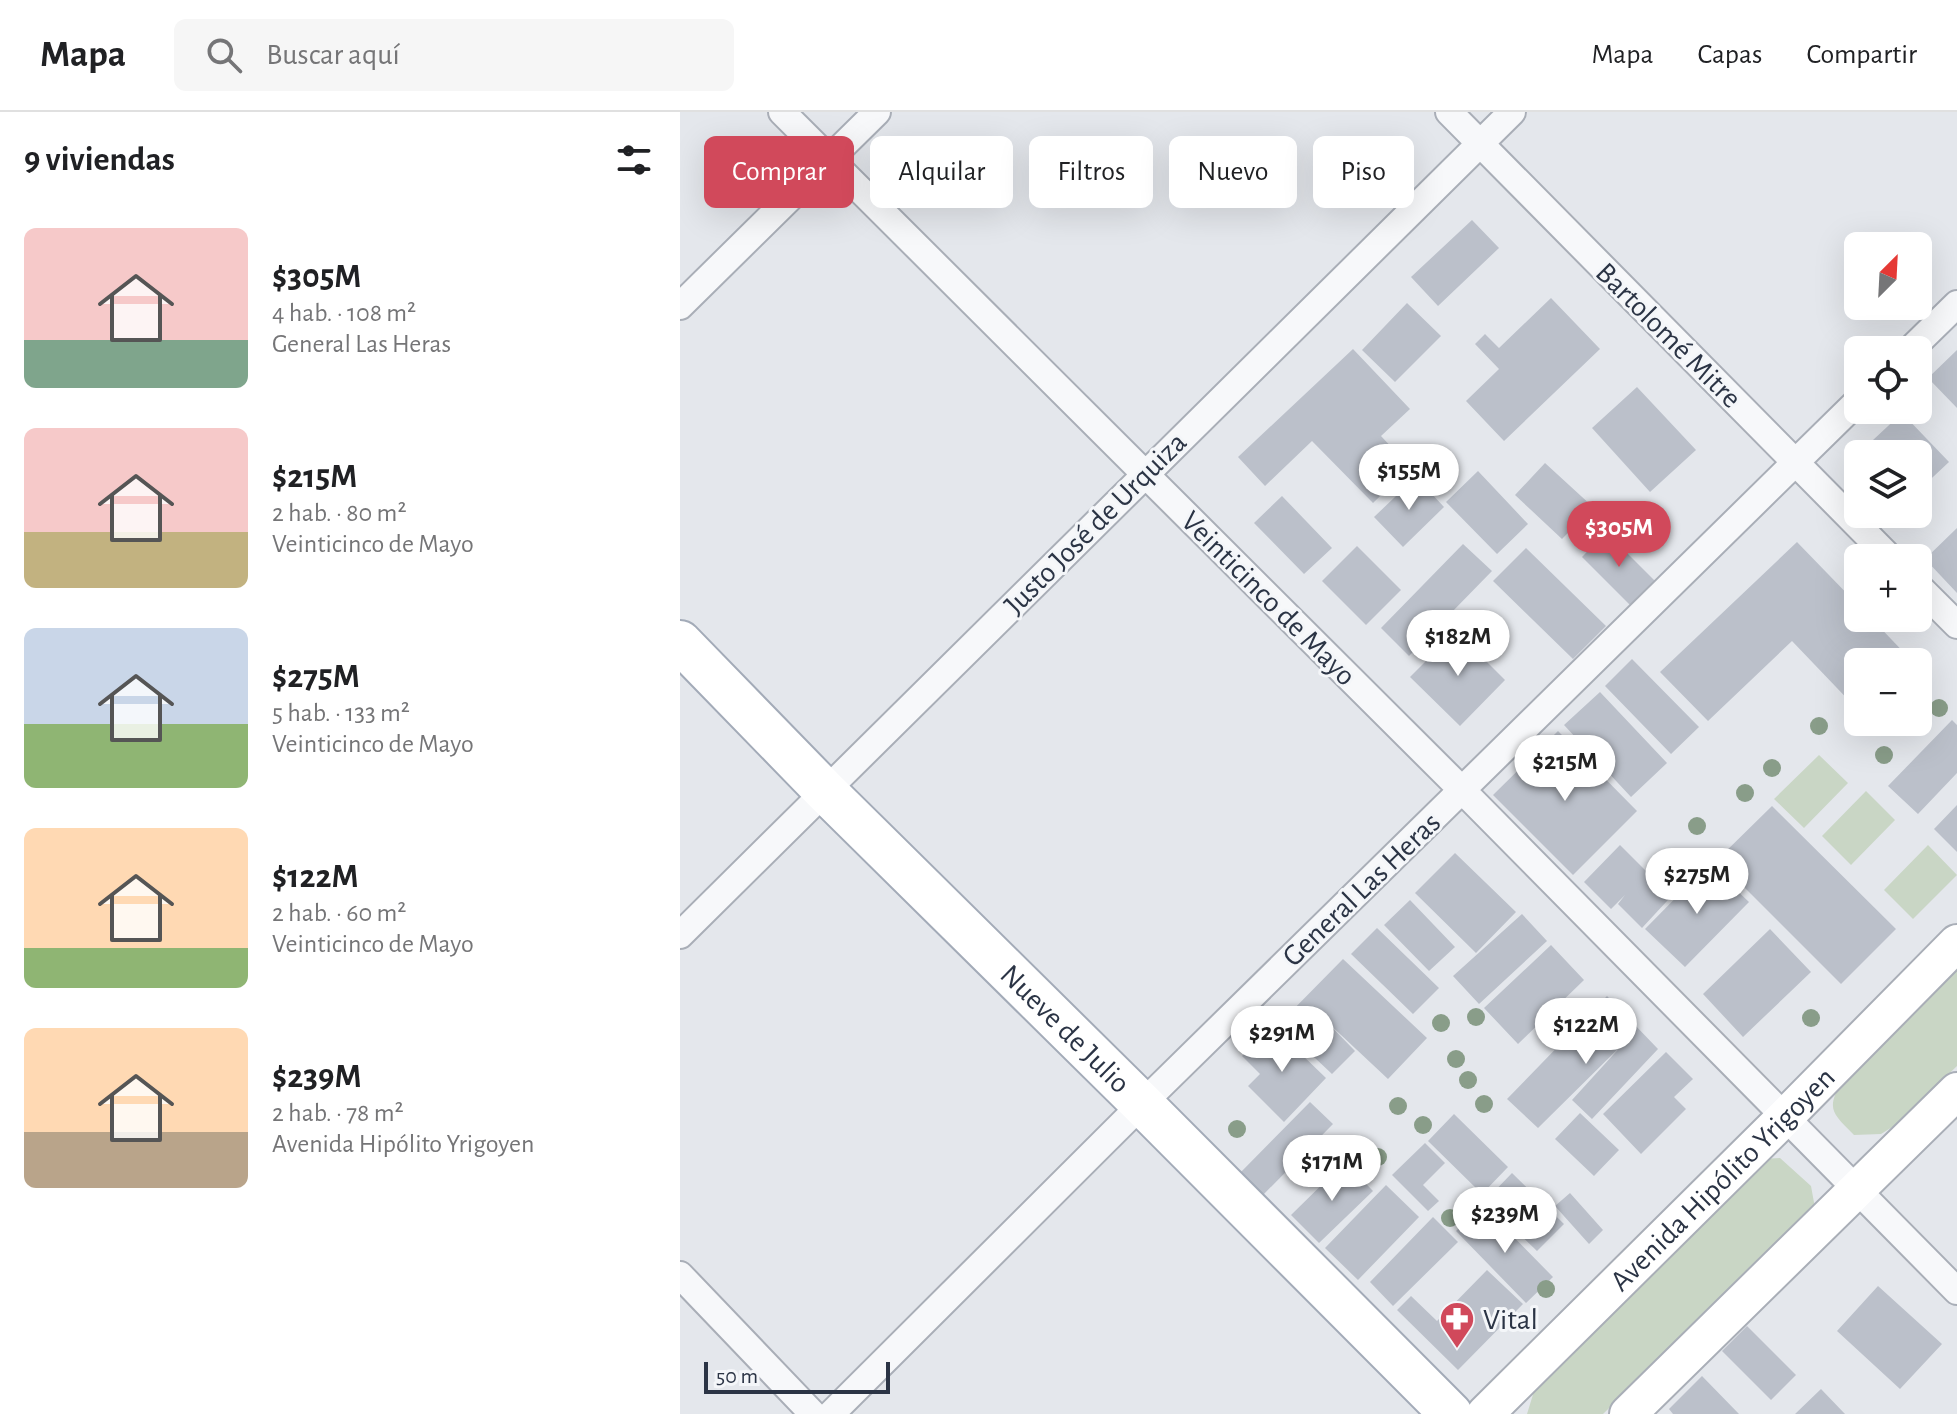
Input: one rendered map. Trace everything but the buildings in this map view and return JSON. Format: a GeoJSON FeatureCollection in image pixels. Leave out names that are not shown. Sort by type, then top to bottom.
{"type":"FeatureCollection","features":[{"type":"Feature","properties":{"kind":"main road","name":"Nueve de Julio"},"geometry":{"type":"LineString","coordinates":[[680,642],[825,791],[1451,1414]]}},
{"type":"Feature","properties":{"kind":"main road","name":"Avenida Hipólito Yrigoyen"},"geometry":{"type":"LineString","coordinates":[[1485,1414],[1957,943]]}},
{"type":"Feature","properties":{"kind":"main road"},"geometry":{"type":"LineString","coordinates":[[1628,1414],[1957,1091]]}},
{"type":"Feature","properties":{"kind":"street","name":"Veinticinco de Mayo"},"geometry":{"type":"LineString","coordinates":[[782,112],[806,136]]}},
{"type":"Feature","properties":{"kind":"street"},"geometry":{"type":"LineString","coordinates":[[853,136],[877,112]]}},
{"type":"Feature","properties":{"kind":"street","name":"Bartolomé Mitre"},"geometry":{"type":"LineString","coordinates":[[1449,112],[1876,544]]}},
{"type":"Feature","properties":{"kind":"street","name":"Justo José de Urquiza"},"geometry":{"type":"LineString","coordinates":[[680,935],[1512,112]]}},
{"type":"Feature","properties":{"kind":"street","name":"Veinticinco de Mayo"},"geometry":{"type":"LineString","coordinates":[[854,185],[1462,790],[1957,1291]]}},
{"type":"Feature","properties":{"kind":"street"},"geometry":{"type":"LineString","coordinates":[[680,306],[780,208]]}},
{"type":"Feature","properties":{"kind":"street"},"geometry":{"type":"LineString","coordinates":[[1924,336],[1957,304]]}},
{"type":"Feature","properties":{"kind":"street","name":"General Las Heras"},"geometry":{"type":"LineString","coordinates":[[831,1414],[1844,415]]}},
{"type":"Feature","properties":{"kind":"street"},"geometry":{"type":"LineString","coordinates":[[1932,600],[1957,625]]}},
{"type":"Feature","properties":{"kind":"street"},"geometry":{"type":"LineString","coordinates":[[680,1275],[813,1414]]}},
{"type":"Feature","properties":{"kind":"green space"},"geometry":{"type":"Polygon","coordinates":[[[1819,755],[1848,783],[1804,828],[1774,799],[1819,755]]]}},
{"type":"Feature","properties":{"kind":"green space"},"geometry":{"type":"Polygon","coordinates":[[[1866,791],[1895,820],[1851,865],[1822,836],[1866,791]]]}},
{"type":"Feature","properties":{"kind":"green space"},"geometry":{"type":"Polygon","coordinates":[[[1928,845],[1957,875],[1913,919],[1884,890],[1928,845]]]}},
{"type":"Feature","properties":{"kind":"green space"},"geometry":{"type":"Polygon","coordinates":[[[1957,963],[1957,1066],[1897,1124],[1881,1134],[1854,1135],[1834,1110],[1834,1097],[1843,1079],[1957,963]]]}},
{"type":"Feature","properties":{"kind":"green space"},"geometry":{"type":"Polygon","coordinates":[[[1780,1158],[1811,1186],[1815,1208],[1603,1414],[1527,1414],[1535,1388],[1761,1159],[1780,1158]]]}},
{"type":"Feature","properties":{"kind":"place","name":"Vital"},"geometry":{"type":"Point","coordinates":[1457,1350]}}]}
